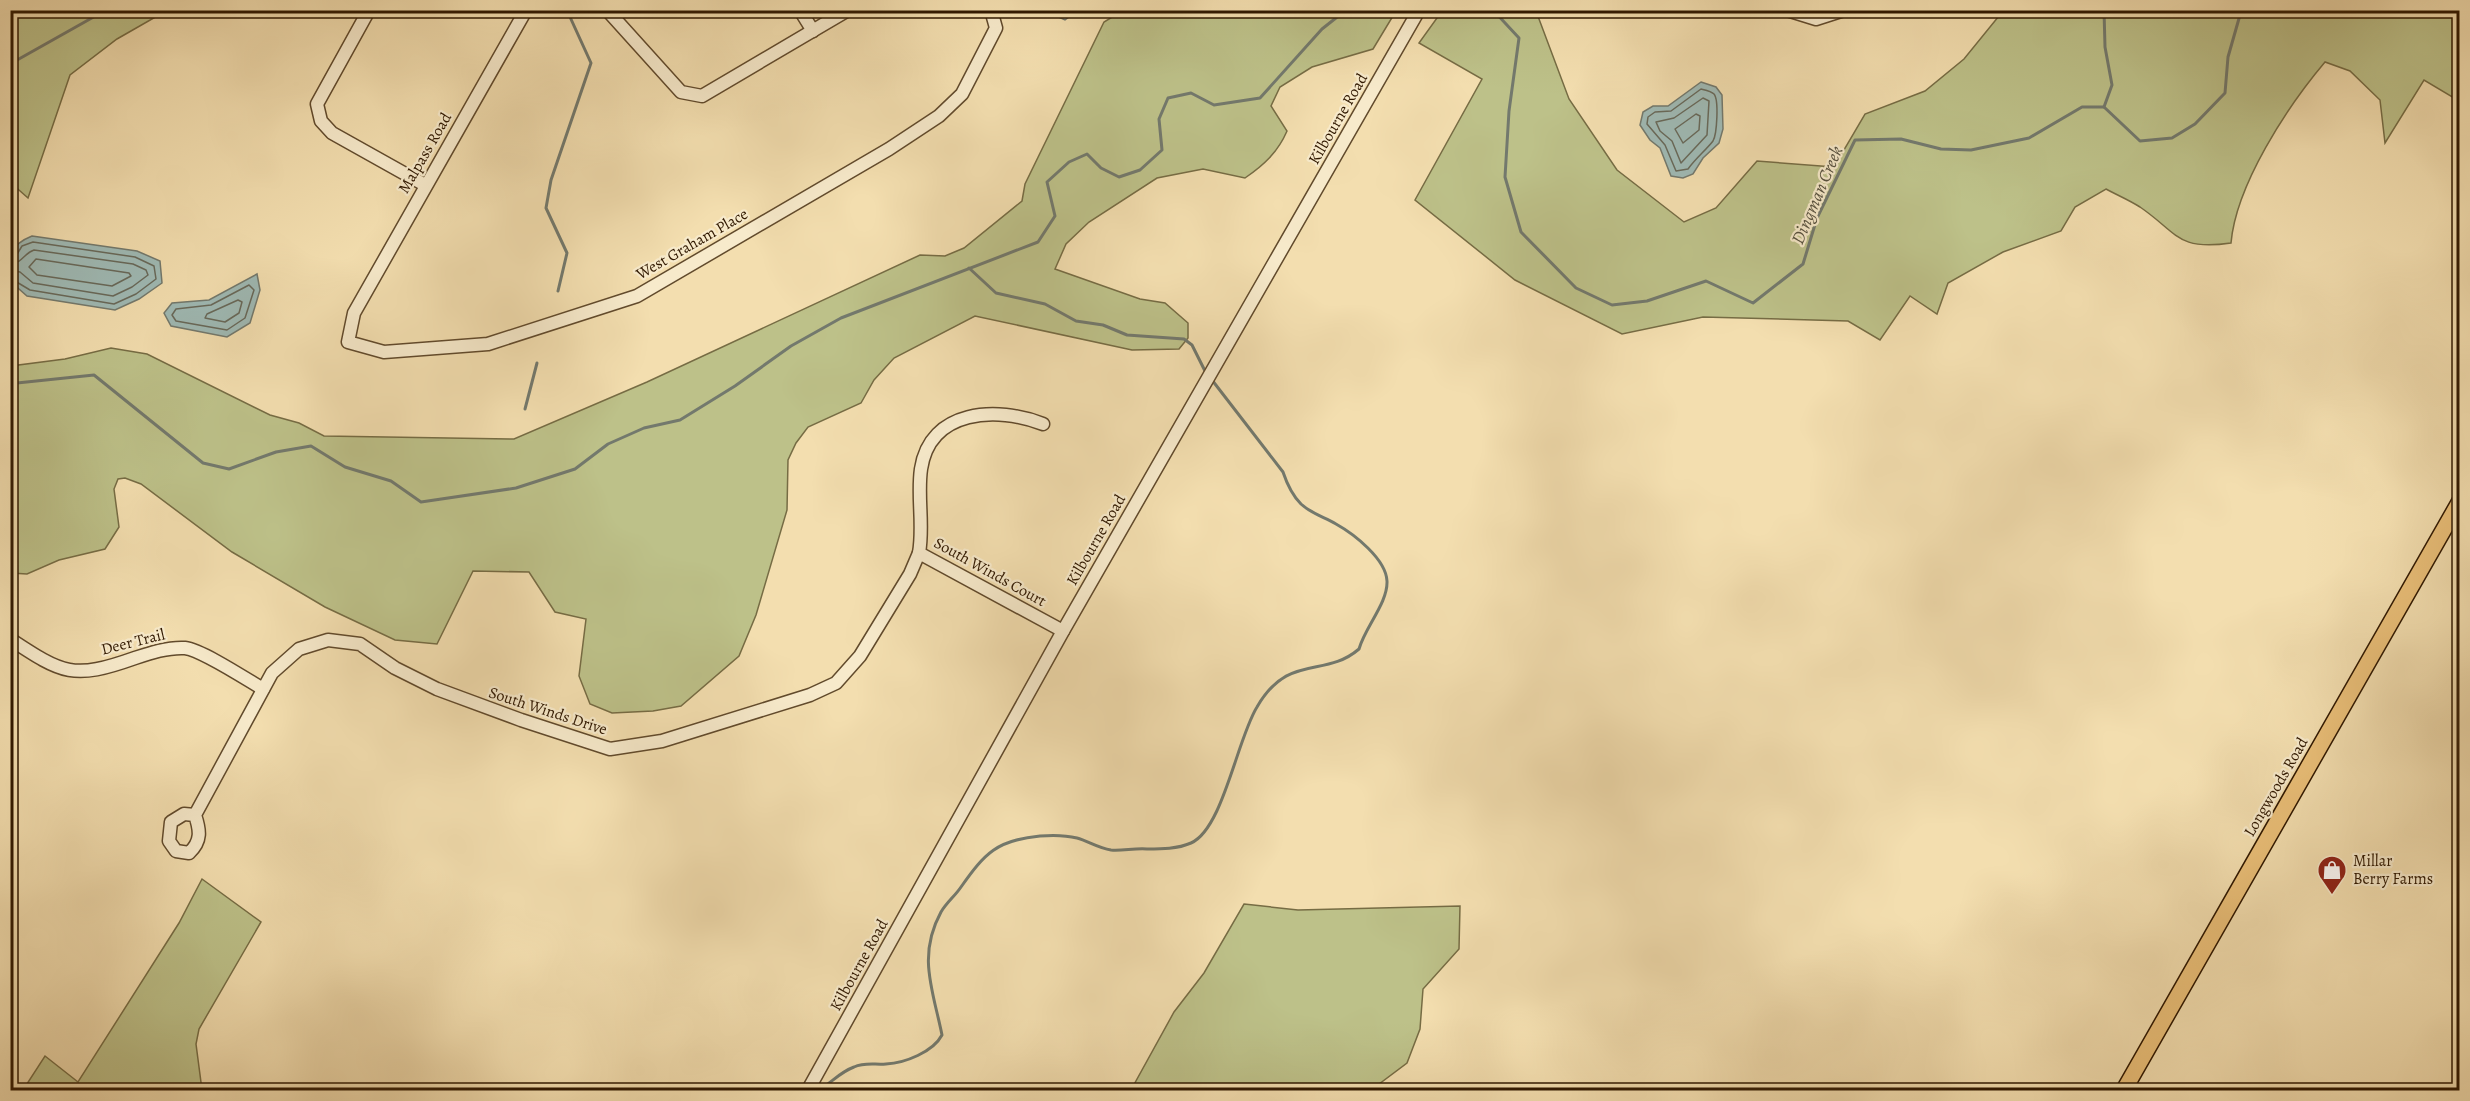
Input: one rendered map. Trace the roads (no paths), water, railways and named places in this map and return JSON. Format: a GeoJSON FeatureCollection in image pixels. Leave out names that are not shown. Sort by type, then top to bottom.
{"type":"FeatureCollection","features":[{"type":"Feature","properties":{"kind":"main road","name":"Longwoods Road"},"geometry":{"type":"LineString","coordinates":[[2124,1090],[2460,501]]}},
{"type":"Feature","properties":{"kind":"street"},"geometry":{"type":"LineString","coordinates":[[369,10],[317,104],[321,121],[332,133],[425,185]]}},
{"type":"Feature","properties":{"kind":"street","name":"Malpass Road"},"geometry":{"type":"LineString","coordinates":[[354,313],[526,10]]}},
{"type":"Feature","properties":{"kind":"street"},"geometry":{"type":"LineString","coordinates":[[607,10],[681,92],[702,96],[848,10]]}},
{"type":"Feature","properties":{"kind":"street"},"geometry":{"type":"LineString","coordinates":[[800,10],[813,31]]}},
{"type":"Feature","properties":{"kind":"street","name":"West Graham Place"},"geometry":{"type":"LineString","coordinates":[[354,313],[348,342],[384,352],[488,344],[637,296],[889,149],[939,116],[962,94],[996,28],[991,10]]}},
{"type":"Feature","properties":{"kind":"street","name":"Kilbourne Road"},"geometry":{"type":"LineString","coordinates":[[808,1090],[1063,631],[1419,10]]}},
{"type":"Feature","properties":{"kind":"street"},"geometry":{"type":"LineString","coordinates":[[1787,10],[1816,19],[1844,10]]}},
{"type":"Feature","properties":{"kind":"street","name":"South Winds Court"},"geometry":{"type":"LineString","coordinates":[[1043,424],[1006,414],[974,414],[946,424],[927,448],[921,470],[922,537],[919,553],[1063,631]]}},
{"type":"Feature","properties":{"kind":"street","name":"South Winds Drive"},"geometry":{"type":"LineString","coordinates":[[195,815],[272,674],[299,649],[328,640],[360,644],[395,668],[437,688],[488,709],[610,749],[662,741],[810,695],[836,683],[860,656],[919,553]]}},
{"type":"Feature","properties":{"kind":"street","name":"Deer Trail"},"geometry":{"type":"LineString","coordinates":[[10,639],[50,665],[69,672],[117,665],[170,649],[187,648],[263,689]]}},
{"type":"Feature","properties":{"kind":"water"},"geometry":{"type":"Polygon","coordinates":[[[1045,11],[1077,11],[1065,20],[1045,11]]]}},
{"type":"Feature","properties":{"kind":"water"},"geometry":{"type":"Polygon","coordinates":[[[1701,82],[1716,87],[1722,95],[1723,129],[1719,143],[1703,158],[1693,174],[1683,178],[1671,176],[1660,148],[1650,140],[1640,125],[1643,112],[1653,106],[1668,106],[1701,82]]]}},
{"type":"Feature","properties":{"kind":"water"},"geometry":{"type":"Polygon","coordinates":[[[32,236],[137,251],[160,261],[162,283],[139,299],[115,310],[27,296],[11,282],[11,260],[18,244],[32,236]]]}},
{"type":"Feature","properties":{"kind":"water"},"geometry":{"type":"Polygon","coordinates":[[[257,274],[260,290],[250,323],[227,337],[171,326],[164,313],[172,303],[209,300],[257,274]]]}},
{"type":"Feature","properties":{"kind":"waterway"},"geometry":{"type":"LineString","coordinates":[[10,64],[106,10]]}},
{"type":"Feature","properties":{"kind":"waterway"},"geometry":{"type":"LineString","coordinates":[[10,387],[17,383],[94,375],[203,463],[229,469],[276,452],[311,446],[345,467],[391,481],[421,502],[516,488],[575,469],[608,444],[644,428],[680,420],[735,386],[791,346],[841,318],[1038,242],[1055,216],[1047,182],[1069,162],[1087,154],[1101,168],[1119,177],[1140,170],[1162,150],[1159,119],[1168,98],[1191,93],[1214,105],[1260,98],[1322,29],[1346,10]]}},
{"type":"Feature","properties":{"kind":"waterway","name":"Dingman Creek"},"geometry":{"type":"LineString","coordinates":[[1493,10],[1519,38],[1509,111],[1505,177],[1521,232],[1576,288],[1612,305],[1647,301],[1706,281],[1753,303],[1803,264],[1817,218],[1855,140],[1901,139],[1941,149],[1971,150],[2029,138],[2082,107],[2104,107],[2140,141],[2172,138],[2195,124],[2225,93],[2228,57],[2240,15],[2245,10]]}},
{"type":"Feature","properties":{"kind":"waterway"},"geometry":{"type":"LineString","coordinates":[[2104,10],[2105,47],[2112,85],[2104,107]]}},
{"type":"Feature","properties":{"kind":"waterway"},"geometry":{"type":"LineString","coordinates":[[558,291],[567,253],[546,208],[551,180],[591,63],[570,17]]}},
{"type":"Feature","properties":{"kind":"waterway"},"geometry":{"type":"LineString","coordinates":[[969,268],[996,293],[1045,304],[1076,321],[1103,325],[1127,335],[1184,339],[1192,345],[1206,373]]}},
{"type":"Feature","properties":{"kind":"waterway"},"geometry":{"type":"LineString","coordinates":[[525,409],[537,363]]}},
{"type":"Feature","properties":{"kind":"waterway"},"geometry":{"type":"LineString","coordinates":[[819,1090],[854,1067],[902,1061],[918,1056],[938,1041],[942,1035],[931,988],[928,958],[934,928],[946,905],[977,865],[993,850],[1013,841],[1049,835],[1077,838],[1111,850],[1169,848],[1191,843],[1202,834],[1212,820],[1221,802],[1250,721],[1269,690],[1294,672],[1333,663],[1359,649],[1384,598],[1387,581],[1381,564],[1368,548],[1351,534],[1309,510],[1298,501],[1283,472],[1212,380]]}},
{"type":"Feature","properties":{"kind":"place","name":"Millar Berry Farms"},"geometry":{"type":"Point","coordinates":[2332,896]}}]}
